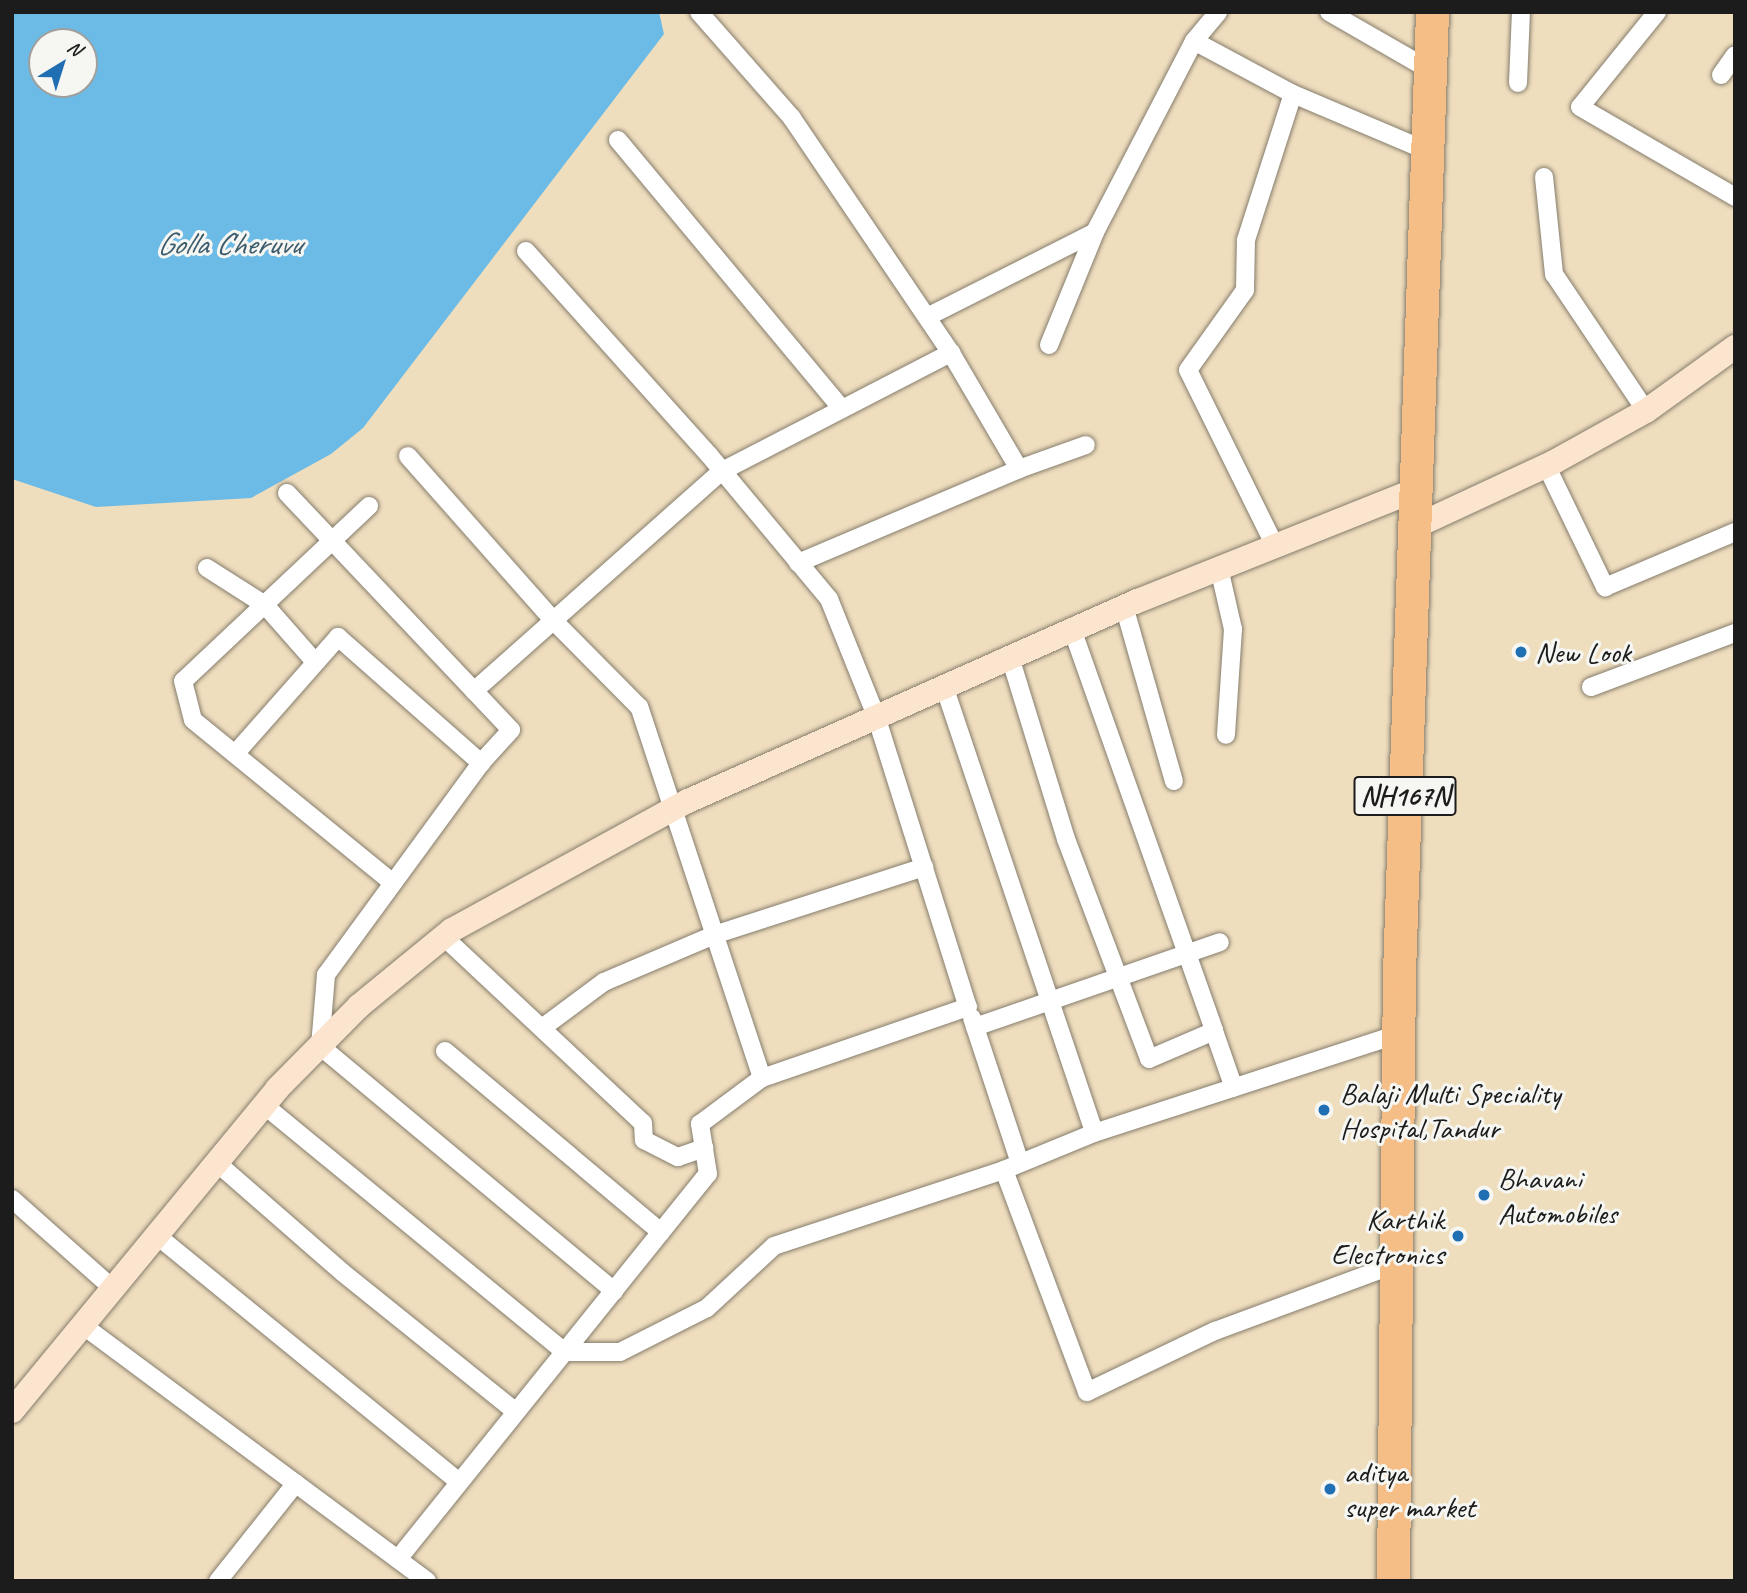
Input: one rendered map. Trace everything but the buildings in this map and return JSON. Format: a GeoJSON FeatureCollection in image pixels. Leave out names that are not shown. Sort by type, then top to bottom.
{"type":"FeatureCollection","features":[{"type":"Feature","properties":{"kind":"highway","name":"NH167N"},"geometry":{"type":"LineString","coordinates":[[1394,1581],[1398,1034],[1432,12]]}},
{"type":"Feature","properties":{"kind":"street"},"geometry":{"type":"LineString","coordinates":[[699,12],[792,118],[951,353],[1019,469]]}},
{"type":"Feature","properties":{"kind":"street"},"geometry":{"type":"LineString","coordinates":[[1049,345],[1095,232],[1194,41],[1218,12]]}},
{"type":"Feature","properties":{"kind":"street"},"geometry":{"type":"LineString","coordinates":[[1329,12],[1430,70]]}},
{"type":"Feature","properties":{"kind":"street"},"geometry":{"type":"LineString","coordinates":[[1518,83],[1521,12]]}},
{"type":"Feature","properties":{"kind":"street"},"geometry":{"type":"LineString","coordinates":[[1657,12],[1580,107],[1735,197]]}},
{"type":"Feature","properties":{"kind":"street"},"geometry":{"type":"LineString","coordinates":[[1194,41],[1293,94],[1427,151]]}},
{"type":"Feature","properties":{"kind":"street"},"geometry":{"type":"LineString","coordinates":[[1721,75],[1735,55]]}},
{"type":"Feature","properties":{"kind":"street"},"geometry":{"type":"LineString","coordinates":[[1275,546],[1188,370],[1245,290],[1246,240],[1293,94]]}},
{"type":"Feature","properties":{"kind":"street"},"geometry":{"type":"LineString","coordinates":[[618,141],[842,409]]}},
{"type":"Feature","properties":{"kind":"street"},"geometry":{"type":"LineString","coordinates":[[1544,177],[1554,274],[1646,411]]}},
{"type":"Feature","properties":{"kind":"street"},"geometry":{"type":"LineString","coordinates":[[927,317],[1095,232]]}},
{"type":"Feature","properties":{"kind":"street"},"geometry":{"type":"LineString","coordinates":[[526,251],[722,471],[829,599],[876,716],[975,1027],[1012,1165],[1087,1392],[1215,1331],[1396,1264]]}},
{"type":"Feature","properties":{"kind":"street"},"geometry":{"type":"LineString","coordinates":[[1414,527],[1546,465],[1646,411],[1735,347]]}},
{"type":"Feature","properties":{"kind":"street"},"geometry":{"type":"LineString","coordinates":[[474,691],[722,471],[951,353]]}},
{"type":"Feature","properties":{"kind":"street"},"geometry":{"type":"LineString","coordinates":[[799,563],[1019,469],[1086,445]]}},
{"type":"Feature","properties":{"kind":"street"},"geometry":{"type":"LineString","coordinates":[[408,456],[553,620],[639,706],[762,1078]]}},
{"type":"Feature","properties":{"kind":"street"},"geometry":{"type":"LineString","coordinates":[[1546,465],[1605,587],[1735,532]]}},
{"type":"Feature","properties":{"kind":"street"},"geometry":{"type":"LineString","coordinates":[[12,1411],[111,1287],[264,1105],[359,1006],[444,937],[672,810],[876,716],[1124,606],[1415,490]]}},
{"type":"Feature","properties":{"kind":"street"},"geometry":{"type":"LineString","coordinates":[[287,493],[511,730],[481,763],[326,975],[320,1046]]}},
{"type":"Feature","properties":{"kind":"street"},"geometry":{"type":"LineString","coordinates":[[369,506],[334,542],[183,681],[193,720],[393,883]]}},
{"type":"Feature","properties":{"kind":"street"},"geometry":{"type":"LineString","coordinates":[[207,568],[265,605],[315,662]]}},
{"type":"Feature","properties":{"kind":"street"},"geometry":{"type":"LineString","coordinates":[[1219,568],[1233,629],[1226,735]]}},
{"type":"Feature","properties":{"kind":"street"},"geometry":{"type":"LineString","coordinates":[[1124,606],[1174,781]]}},
{"type":"Feature","properties":{"kind":"street"},"geometry":{"type":"LineString","coordinates":[[1072,629],[1184,954],[1234,1088]]}},
{"type":"Feature","properties":{"kind":"street"},"geometry":{"type":"LineString","coordinates":[[1591,687],[1735,633]]}},
{"type":"Feature","properties":{"kind":"street"},"geometry":{"type":"LineString","coordinates":[[235,754],[338,637],[481,763]]}},
{"type":"Feature","properties":{"kind":"street"},"geometry":{"type":"LineString","coordinates":[[1010,657],[1066,839],[1116,978],[1149,1059],[1214,1031]]}},
{"type":"Feature","properties":{"kind":"street"},"geometry":{"type":"LineString","coordinates":[[944,686],[1094,1133]]}},
{"type":"Feature","properties":{"kind":"street"},"geometry":{"type":"LineString","coordinates":[[542,1028],[604,982],[714,935],[924,867]]}},
{"type":"Feature","properties":{"kind":"street"},"geometry":{"type":"LineString","coordinates":[[444,937],[643,1123],[644,1140],[678,1157],[704,1148]]}},
{"type":"Feature","properties":{"kind":"street"},"geometry":{"type":"LineString","coordinates":[[975,1027],[1220,942]]}},
{"type":"Feature","properties":{"kind":"street"},"geometry":{"type":"LineString","coordinates":[[398,1559],[708,1174],[700,1124],[762,1078],[968,1007]]}},
{"type":"Feature","properties":{"kind":"street"},"geometry":{"type":"LineString","coordinates":[[264,1105],[565,1352],[620,1352],[707,1308],[774,1246],[1012,1165],[1094,1133],[1398,1034]]}},
{"type":"Feature","properties":{"kind":"street"},"geometry":{"type":"LineString","coordinates":[[320,1046],[614,1292]]}},
{"type":"Feature","properties":{"kind":"street"},"geometry":{"type":"LineString","coordinates":[[445,1051],[661,1232]]}},
{"type":"Feature","properties":{"kind":"street"},"geometry":{"type":"LineString","coordinates":[[216,1162],[342,1272],[516,1412]]}},
{"type":"Feature","properties":{"kind":"street"},"geometry":{"type":"LineString","coordinates":[[12,1199],[111,1287]]}},
{"type":"Feature","properties":{"kind":"street"},"geometry":{"type":"LineString","coordinates":[[155,1234],[460,1482]]}},
{"type":"Feature","properties":{"kind":"street"},"geometry":{"type":"LineString","coordinates":[[81,1324],[427,1581]]}},
{"type":"Feature","properties":{"kind":"street"},"geometry":{"type":"LineString","coordinates":[[218,1581],[296,1483]]}},
{"type":"Feature","properties":{"kind":"water","name":"Golla Cheruvu"},"geometry":{"type":"Polygon","coordinates":[[[12,12],[659,12],[664,34],[363,428],[331,454],[251,498],[96,507],[12,479],[12,12]]]}},
{"type":"Feature","properties":{"kind":"place","name":"New Look"},"geometry":{"type":"Point","coordinates":[1521,652]}},
{"type":"Feature","properties":{"kind":"place","name":"Balaji Multi Speciality Hospital,Tandur"},"geometry":{"type":"Point","coordinates":[1324,1110]}},
{"type":"Feature","properties":{"kind":"place","name":"Bhavani Automobiles"},"geometry":{"type":"Point","coordinates":[1484,1195]}},
{"type":"Feature","properties":{"kind":"place","name":"Karthik Electronics"},"geometry":{"type":"Point","coordinates":[1458,1236]}},
{"type":"Feature","properties":{"kind":"place","name":"aditya super market"},"geometry":{"type":"Point","coordinates":[1330,1489]}}]}
